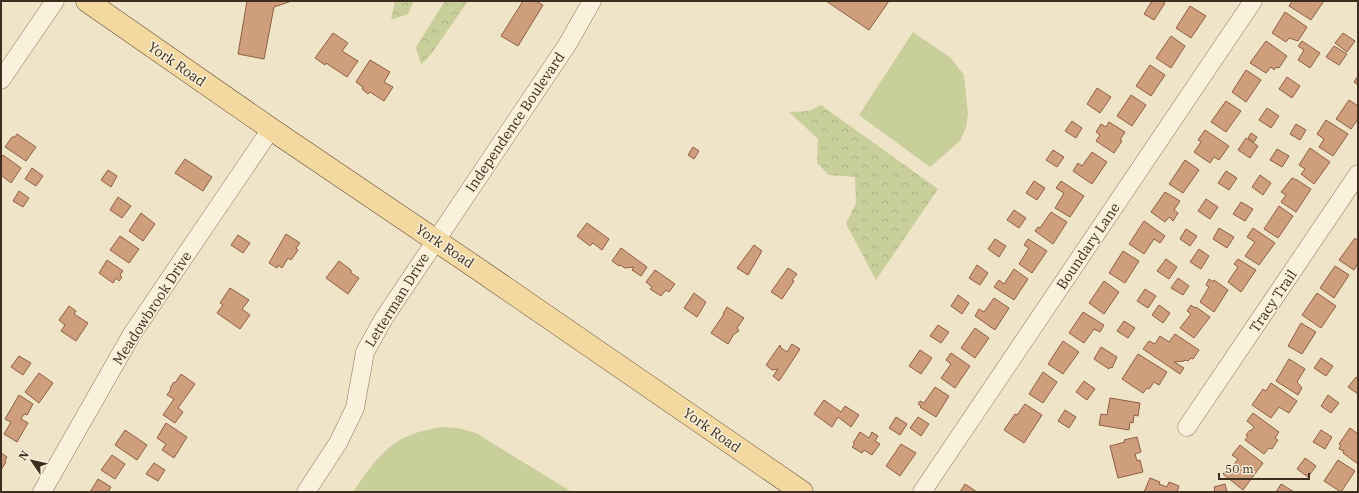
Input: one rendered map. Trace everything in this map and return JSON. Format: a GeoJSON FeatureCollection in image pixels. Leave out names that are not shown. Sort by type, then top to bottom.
{"type":"FeatureCollection","features":[{"type":"Feature","properties":{"kind":"main road","name":"York Road"},"geometry":{"type":"LineString","coordinates":[[87,1],[270,129],[435,240],[802,492]]}},
{"type":"Feature","properties":{"kind":"street"},"geometry":{"type":"LineString","coordinates":[[1,80],[54,1]]}},
{"type":"Feature","properties":{"kind":"street","name":"Independence Boulevard"},"geometry":{"type":"LineString","coordinates":[[435,240],[567,45],[592,1]]}},
{"type":"Feature","properties":{"kind":"street","name":"Boundary Lane"},"geometry":{"type":"LineString","coordinates":[[922,492],[1253,1]]}},
{"type":"Feature","properties":{"kind":"street","name":"Meadowbrook Drive"},"geometry":{"type":"LineString","coordinates":[[42,492],[132,334],[270,129]]}},
{"type":"Feature","properties":{"kind":"street","name":"Tracy Trail"},"geometry":{"type":"LineString","coordinates":[[1187,427],[1358,174]]}},
{"type":"Feature","properties":{"kind":"street","name":"Letterman Drive"},"geometry":{"type":"LineString","coordinates":[[306,492],[338,443],[355,408],[365,352],[384,318],[435,240]]}},
{"type":"Feature","properties":{"kind":"green space"},"geometry":{"type":"Polygon","coordinates":[[[395,1],[414,1],[408,14],[391,20],[395,1]]]}},
{"type":"Feature","properties":{"kind":"green space"},"geometry":{"type":"Polygon","coordinates":[[[445,1],[468,1],[432,53],[421,65],[416,47],[445,1]]]}},
{"type":"Feature","properties":{"kind":"green space"},"geometry":{"type":"Polygon","coordinates":[[[913,32],[951,58],[964,75],[968,114],[966,128],[960,141],[930,167],[859,115],[913,32]]]}},
{"type":"Feature","properties":{"kind":"green space"},"geometry":{"type":"Polygon","coordinates":[[[821,105],[938,189],[876,280],[846,224],[856,203],[855,177],[829,175],[817,163],[818,139],[789,112],[809,111],[821,105]]]}},
{"type":"Feature","properties":{"kind":"green space"},"geometry":{"type":"Polygon","coordinates":[[[442,427],[458,428],[476,433],[572,492],[353,492],[371,466],[380,456],[399,440],[425,430],[442,427]]]}},
{"type":"Feature","properties":{"kind":"building"},"geometry":{"type":"Polygon","coordinates":[[[247,1],[292,1],[274,7],[264,59],[238,54],[247,1]]]}},
{"type":"Feature","properties":{"kind":"building"},"geometry":{"type":"Polygon","coordinates":[[[523,1],[536,1],[543,5],[518,46],[501,36],[523,1]]]}},
{"type":"Feature","properties":{"kind":"building"},"geometry":{"type":"Polygon","coordinates":[[[826,1],[889,1],[869,30],[826,1]]]}},
{"type":"Feature","properties":{"kind":"building"},"geometry":{"type":"Polygon","coordinates":[[[1152,1],[1161,1],[1165,3],[1154,20],[1144,14],[1152,1]]]}},
{"type":"Feature","properties":{"kind":"building"},"geometry":{"type":"Polygon","coordinates":[[[1292,1],[1324,1],[1311,20],[1289,6],[1292,1]]]}},
{"type":"Feature","properties":{"kind":"building"},"geometry":{"type":"Polygon","coordinates":[[[1190,6],[1206,16],[1191,38],[1176,28],[1190,6]]]}},
{"type":"Feature","properties":{"kind":"building"},"geometry":{"type":"Polygon","coordinates":[[[1285,12],[1307,27],[1298,41],[1289,38],[1286,42],[1272,33],[1285,12]]]}},
{"type":"Feature","properties":{"kind":"building"},"geometry":{"type":"Polygon","coordinates":[[[333,33],[348,43],[342,51],[358,61],[347,77],[326,63],[325,65],[315,58],[333,33]]]}},
{"type":"Feature","properties":{"kind":"building"},"geometry":{"type":"Polygon","coordinates":[[[1343,33],[1355,41],[1347,52],[1335,43],[1343,33]]]}},
{"type":"Feature","properties":{"kind":"building"},"geometry":{"type":"Polygon","coordinates":[[[1171,36],[1185,46],[1171,68],[1156,58],[1171,36]]]}},
{"type":"Feature","properties":{"kind":"building"},"geometry":{"type":"Polygon","coordinates":[[[1266,41],[1287,56],[1279,68],[1276,67],[1274,70],[1271,67],[1266,73],[1250,63],[1266,41]]]}},
{"type":"Feature","properties":{"kind":"building"},"geometry":{"type":"Polygon","coordinates":[[[1302,41],[1320,53],[1310,68],[1298,60],[1304,50],[1298,46],[1302,41]]]}},
{"type":"Feature","properties":{"kind":"building"},"geometry":{"type":"Polygon","coordinates":[[[1334,46],[1347,54],[1339,65],[1326,57],[1334,46]]]}},
{"type":"Feature","properties":{"kind":"building"},"geometry":{"type":"Polygon","coordinates":[[[370,60],[390,72],[384,82],[393,87],[384,101],[370,92],[368,94],[362,89],[363,87],[356,82],[370,60]]]}},
{"type":"Feature","properties":{"kind":"building"},"geometry":{"type":"Polygon","coordinates":[[[1150,65],[1165,75],[1151,96],[1136,86],[1150,65]]]}},
{"type":"Feature","properties":{"kind":"building"},"geometry":{"type":"Polygon","coordinates":[[[1246,70],[1261,80],[1246,102],[1232,92],[1246,70]]]}},
{"type":"Feature","properties":{"kind":"building"},"geometry":{"type":"Polygon","coordinates":[[[1358,76],[1358,85],[1354,82],[1358,76]]]}},
{"type":"Feature","properties":{"kind":"building"},"geometry":{"type":"Polygon","coordinates":[[[1287,77],[1300,86],[1292,98],[1279,89],[1287,77]]]}},
{"type":"Feature","properties":{"kind":"building"},"geometry":{"type":"Polygon","coordinates":[[[1097,88],[1111,97],[1100,113],[1087,104],[1097,88]]]}},
{"type":"Feature","properties":{"kind":"building"},"geometry":{"type":"Polygon","coordinates":[[[1131,95],[1146,105],[1132,126],[1117,116],[1131,95]]]}},
{"type":"Feature","properties":{"kind":"building"},"geometry":{"type":"Polygon","coordinates":[[[1349,100],[1358,106],[1358,119],[1351,129],[1336,119],[1349,100]]]}},
{"type":"Feature","properties":{"kind":"building"},"geometry":{"type":"Polygon","coordinates":[[[1226,101],[1241,111],[1226,132],[1211,122],[1226,101]]]}},
{"type":"Feature","properties":{"kind":"building"},"geometry":{"type":"Polygon","coordinates":[[[1267,108],[1279,116],[1271,128],[1259,120],[1267,108]]]}},
{"type":"Feature","properties":{"kind":"building"},"geometry":{"type":"Polygon","coordinates":[[[1326,120],[1348,134],[1333,156],[1319,147],[1324,139],[1317,134],[1326,120]]]}},
{"type":"Feature","properties":{"kind":"building"},"geometry":{"type":"Polygon","coordinates":[[[1072,121],[1082,128],[1076,138],[1065,131],[1072,121]]]}},
{"type":"Feature","properties":{"kind":"building"},"geometry":{"type":"Polygon","coordinates":[[[1109,122],[1125,132],[1120,140],[1122,141],[1114,153],[1096,141],[1100,135],[1096,132],[1101,124],[1106,127],[1109,122]]]}},
{"type":"Feature","properties":{"kind":"building"},"geometry":{"type":"Polygon","coordinates":[[[1296,124],[1306,130],[1300,140],[1290,134],[1296,124]]]}},
{"type":"Feature","properties":{"kind":"building"},"geometry":{"type":"Polygon","coordinates":[[[1205,130],[1229,146],[1219,160],[1214,157],[1210,163],[1194,152],[1201,142],[1198,140],[1205,130]]]}},
{"type":"Feature","properties":{"kind":"building"},"geometry":{"type":"Polygon","coordinates":[[[1251,133],[1257,137],[1254,142],[1248,138],[1251,133]]]}},
{"type":"Feature","properties":{"kind":"building"},"geometry":{"type":"Polygon","coordinates":[[[17,134],[36,147],[26,161],[5,147],[12,137],[15,137],[17,134]]]}},
{"type":"Feature","properties":{"kind":"building"},"geometry":{"type":"Polygon","coordinates":[[[1246,138],[1258,146],[1250,158],[1238,150],[1246,138]]]}},
{"type":"Feature","properties":{"kind":"building"},"geometry":{"type":"Polygon","coordinates":[[[693,147],[699,151],[694,159],[688,155],[693,147]]]}},
{"type":"Feature","properties":{"kind":"building"},"geometry":{"type":"Polygon","coordinates":[[[1310,148],[1330,162],[1314,184],[1301,174],[1305,169],[1299,165],[1310,148]]]}},
{"type":"Feature","properties":{"kind":"building"},"geometry":{"type":"Polygon","coordinates":[[[1277,149],[1289,156],[1282,167],[1270,160],[1277,149]]]}},
{"type":"Feature","properties":{"kind":"building"},"geometry":{"type":"Polygon","coordinates":[[[1053,150],[1064,157],[1057,167],[1046,160],[1053,150]]]}},
{"type":"Feature","properties":{"kind":"building"},"geometry":{"type":"Polygon","coordinates":[[[1092,152],[1107,162],[1092,184],[1073,171],[1078,163],[1082,166],[1092,152]]]}},
{"type":"Feature","properties":{"kind":"building"},"geometry":{"type":"Polygon","coordinates":[[[3,155],[21,168],[11,183],[1,175],[1,158],[3,155]]]}},
{"type":"Feature","properties":{"kind":"building"},"geometry":{"type":"Polygon","coordinates":[[[185,159],[212,177],[203,191],[175,173],[185,159]]]}},
{"type":"Feature","properties":{"kind":"building"},"geometry":{"type":"Polygon","coordinates":[[[1185,160],[1199,170],[1183,193],[1169,184],[1185,160]]]}},
{"type":"Feature","properties":{"kind":"building"},"geometry":{"type":"Polygon","coordinates":[[[32,168],[43,176],[36,186],[25,179],[32,168]]]}},
{"type":"Feature","properties":{"kind":"building"},"geometry":{"type":"Polygon","coordinates":[[[108,170],[117,176],[111,187],[101,180],[108,170]]]}},
{"type":"Feature","properties":{"kind":"building"},"geometry":{"type":"Polygon","coordinates":[[[1226,171],[1237,178],[1229,190],[1218,183],[1226,171]]]}},
{"type":"Feature","properties":{"kind":"building"},"geometry":{"type":"Polygon","coordinates":[[[1260,175],[1271,183],[1263,195],[1252,187],[1260,175]]]}},
{"type":"Feature","properties":{"kind":"building"},"geometry":{"type":"Polygon","coordinates":[[[1292,178],[1311,189],[1296,212],[1281,202],[1286,195],[1281,192],[1292,178]]]}},
{"type":"Feature","properties":{"kind":"building"},"geometry":{"type":"Polygon","coordinates":[[[1034,181],[1045,188],[1037,200],[1026,193],[1034,181]]]}},
{"type":"Feature","properties":{"kind":"building"},"geometry":{"type":"Polygon","coordinates":[[[1061,181],[1084,196],[1070,217],[1055,208],[1064,193],[1056,188],[1061,181]]]}},
{"type":"Feature","properties":{"kind":"building"},"geometry":{"type":"Polygon","coordinates":[[[19,191],[29,198],[23,207],[13,201],[19,191]]]}},
{"type":"Feature","properties":{"kind":"building"},"geometry":{"type":"Polygon","coordinates":[[[1165,192],[1180,201],[1174,210],[1178,213],[1173,221],[1169,217],[1165,222],[1151,212],[1165,192]]]}},
{"type":"Feature","properties":{"kind":"building"},"geometry":{"type":"Polygon","coordinates":[[[118,197],[131,206],[122,218],[110,210],[118,197]]]}},
{"type":"Feature","properties":{"kind":"building"},"geometry":{"type":"Polygon","coordinates":[[[1206,199],[1218,207],[1210,219],[1198,211],[1206,199]]]}},
{"type":"Feature","properties":{"kind":"building"},"geometry":{"type":"Polygon","coordinates":[[[1241,202],[1253,209],[1245,221],[1233,214],[1241,202]]]}},
{"type":"Feature","properties":{"kind":"building"},"geometry":{"type":"Polygon","coordinates":[[[1279,206],[1293,216],[1278,238],[1264,229],[1279,206]]]}},
{"type":"Feature","properties":{"kind":"building"},"geometry":{"type":"Polygon","coordinates":[[[1014,210],[1026,218],[1019,228],[1007,220],[1014,210]]]}},
{"type":"Feature","properties":{"kind":"building"},"geometry":{"type":"Polygon","coordinates":[[[1051,212],[1067,222],[1053,244],[1035,231],[1038,227],[1040,228],[1051,212]]]}},
{"type":"Feature","properties":{"kind":"building"},"geometry":{"type":"Polygon","coordinates":[[[141,213],[155,224],[143,241],[129,231],[141,213]]]}},
{"type":"Feature","properties":{"kind":"building"},"geometry":{"type":"Polygon","coordinates":[[[1144,221],[1165,236],[1160,243],[1154,239],[1144,254],[1129,244],[1144,221]]]}},
{"type":"Feature","properties":{"kind":"building"},"geometry":{"type":"Polygon","coordinates":[[[587,223],[609,239],[602,250],[593,243],[590,246],[577,236],[587,223]]]}},
{"type":"Feature","properties":{"kind":"building"},"geometry":{"type":"Polygon","coordinates":[[[1219,228],[1234,237],[1227,248],[1213,239],[1219,228]]]}},
{"type":"Feature","properties":{"kind":"building"},"geometry":{"type":"Polygon","coordinates":[[[1253,228],[1275,243],[1259,265],[1245,256],[1255,242],[1247,237],[1253,228]]]}},
{"type":"Feature","properties":{"kind":"building"},"geometry":{"type":"Polygon","coordinates":[[[1186,229],[1197,236],[1190,246],[1180,239],[1186,229]]]}},
{"type":"Feature","properties":{"kind":"building"},"geometry":{"type":"Polygon","coordinates":[[[286,234],[300,243],[296,248],[298,250],[291,260],[288,258],[282,268],[278,265],[277,268],[269,263],[286,234]]]}},
{"type":"Feature","properties":{"kind":"building"},"geometry":{"type":"Polygon","coordinates":[[[238,235],[250,243],[243,253],[231,245],[238,235]]]}},
{"type":"Feature","properties":{"kind":"building"},"geometry":{"type":"Polygon","coordinates":[[[120,236],[139,249],[129,263],[110,250],[120,236]]]}},
{"type":"Feature","properties":{"kind":"building"},"geometry":{"type":"Polygon","coordinates":[[[1355,238],[1358,241],[1358,263],[1354,270],[1339,260],[1355,238]]]}},
{"type":"Feature","properties":{"kind":"building"},"geometry":{"type":"Polygon","coordinates":[[[995,239],[1006,246],[999,257],[988,249],[995,239]]]}},
{"type":"Feature","properties":{"kind":"building"},"geometry":{"type":"Polygon","coordinates":[[[1028,239],[1047,251],[1032,273],[1019,264],[1029,248],[1024,245],[1028,239]]]}},
{"type":"Feature","properties":{"kind":"building"},"geometry":{"type":"Polygon","coordinates":[[[754,245],[762,251],[748,275],[737,268],[754,245]]]}},
{"type":"Feature","properties":{"kind":"building"},"geometry":{"type":"Polygon","coordinates":[[[621,248],[647,267],[641,276],[632,270],[634,267],[625,268],[612,261],[621,248]]]}},
{"type":"Feature","properties":{"kind":"building"},"geometry":{"type":"Polygon","coordinates":[[[1199,249],[1209,256],[1201,269],[1190,262],[1199,249]]]}},
{"type":"Feature","properties":{"kind":"building"},"geometry":{"type":"Polygon","coordinates":[[[1123,251],[1139,261],[1125,283],[1109,273],[1123,251]]]}},
{"type":"Feature","properties":{"kind":"building"},"geometry":{"type":"Polygon","coordinates":[[[1166,259],[1177,267],[1169,279],[1157,271],[1166,259]]]}},
{"type":"Feature","properties":{"kind":"building"},"geometry":{"type":"Polygon","coordinates":[[[1238,259],[1256,270],[1241,292],[1228,282],[1238,267],[1234,264],[1238,259]]]}},
{"type":"Feature","properties":{"kind":"building"},"geometry":{"type":"Polygon","coordinates":[[[107,260],[123,271],[120,275],[122,277],[119,281],[116,278],[113,283],[99,273],[107,260]]]}},
{"type":"Feature","properties":{"kind":"building"},"geometry":{"type":"Polygon","coordinates":[[[339,261],[351,270],[351,273],[359,278],[348,294],[326,278],[339,261]]]}},
{"type":"Feature","properties":{"kind":"building"},"geometry":{"type":"Polygon","coordinates":[[[977,265],[988,273],[980,285],[969,278],[977,265]]]}},
{"type":"Feature","properties":{"kind":"building"},"geometry":{"type":"Polygon","coordinates":[[[1335,266],[1349,275],[1334,298],[1320,288],[1335,266]]]}},
{"type":"Feature","properties":{"kind":"building"},"geometry":{"type":"Polygon","coordinates":[[[788,268],[797,274],[792,280],[794,281],[782,299],[771,292],[788,268]]]}},
{"type":"Feature","properties":{"kind":"building"},"geometry":{"type":"Polygon","coordinates":[[[1014,269],[1028,279],[1014,300],[994,287],[999,280],[1004,284],[1014,269]]]}},
{"type":"Feature","properties":{"kind":"building"},"geometry":{"type":"Polygon","coordinates":[[[655,270],[675,284],[669,292],[666,290],[661,296],[650,289],[652,287],[646,282],[655,270]]]}},
{"type":"Feature","properties":{"kind":"building"},"geometry":{"type":"Polygon","coordinates":[[[1178,278],[1189,286],[1183,295],[1171,288],[1178,278]]]}},
{"type":"Feature","properties":{"kind":"building"},"geometry":{"type":"Polygon","coordinates":[[[1209,279],[1213,282],[1214,280],[1228,290],[1214,312],[1200,302],[1209,287],[1206,285],[1209,279]]]}},
{"type":"Feature","properties":{"kind":"building"},"geometry":{"type":"Polygon","coordinates":[[[1104,281],[1119,292],[1104,314],[1089,303],[1104,281]]]}},
{"type":"Feature","properties":{"kind":"building"},"geometry":{"type":"Polygon","coordinates":[[[230,288],[249,300],[242,309],[250,315],[240,329],[217,313],[223,305],[220,303],[230,288]]]}},
{"type":"Feature","properties":{"kind":"building"},"geometry":{"type":"Polygon","coordinates":[[[1145,289],[1156,296],[1148,308],[1137,301],[1145,289]]]}},
{"type":"Feature","properties":{"kind":"building"},"geometry":{"type":"Polygon","coordinates":[[[694,293],[706,302],[697,317],[684,308],[694,293]]]}},
{"type":"Feature","properties":{"kind":"building"},"geometry":{"type":"Polygon","coordinates":[[[1317,293],[1336,306],[1321,328],[1302,315],[1317,293]]]}},
{"type":"Feature","properties":{"kind":"building"},"geometry":{"type":"Polygon","coordinates":[[[958,295],[969,303],[962,314],[951,306],[958,295]]]}},
{"type":"Feature","properties":{"kind":"building"},"geometry":{"type":"Polygon","coordinates":[[[994,298],[1009,308],[995,330],[975,316],[979,309],[984,312],[994,298]]]}},
{"type":"Feature","properties":{"kind":"building"},"geometry":{"type":"Polygon","coordinates":[[[1159,305],[1170,313],[1163,323],[1152,315],[1159,305]]]}},
{"type":"Feature","properties":{"kind":"building"},"geometry":{"type":"Polygon","coordinates":[[[1191,305],[1210,317],[1194,338],[1180,328],[1191,314],[1187,311],[1191,305]]]}},
{"type":"Feature","properties":{"kind":"building"},"geometry":{"type":"Polygon","coordinates":[[[69,306],[76,311],[74,314],[88,323],[76,341],[61,331],[65,325],[59,320],[69,306]]]}},
{"type":"Feature","properties":{"kind":"building"},"geometry":{"type":"Polygon","coordinates":[[[727,307],[744,318],[737,328],[739,331],[734,334],[728,344],[711,333],[727,307]]]}},
{"type":"Feature","properties":{"kind":"building"},"geometry":{"type":"Polygon","coordinates":[[[1083,312],[1104,325],[1100,332],[1094,329],[1084,343],[1069,333],[1083,312]]]}},
{"type":"Feature","properties":{"kind":"building"},"geometry":{"type":"Polygon","coordinates":[[[1124,321],[1135,328],[1128,338],[1117,331],[1124,321]]]}},
{"type":"Feature","properties":{"kind":"building"},"geometry":{"type":"Polygon","coordinates":[[[1301,323],[1316,332],[1302,354],[1288,346],[1301,323]]]}},
{"type":"Feature","properties":{"kind":"building"},"geometry":{"type":"Polygon","coordinates":[[[938,325],[949,332],[941,343],[930,336],[938,325]]]}},
{"type":"Feature","properties":{"kind":"building"},"geometry":{"type":"Polygon","coordinates":[[[975,328],[989,338],[975,358],[961,348],[975,328]]]}},
{"type":"Feature","properties":{"kind":"building"},"geometry":{"type":"Polygon","coordinates":[[[1175,334],[1199,350],[1193,359],[1191,358],[1188,361],[1185,360],[1174,362],[1184,368],[1180,374],[1143,349],[1149,341],[1155,344],[1160,336],[1169,342],[1175,334]]]}},
{"type":"Feature","properties":{"kind":"building"},"geometry":{"type":"Polygon","coordinates":[[[1063,341],[1079,352],[1063,374],[1048,364],[1063,341]]]}},
{"type":"Feature","properties":{"kind":"building"},"geometry":{"type":"Polygon","coordinates":[[[792,344],[800,349],[779,381],[773,376],[778,369],[772,370],[766,365],[780,345],[781,348],[787,352],[792,344]]]}},
{"type":"Feature","properties":{"kind":"building"},"geometry":{"type":"Polygon","coordinates":[[[1101,347],[1117,357],[1112,368],[1110,367],[1109,369],[1094,359],[1101,347]]]}},
{"type":"Feature","properties":{"kind":"building"},"geometry":{"type":"Polygon","coordinates":[[[920,350],[932,358],[921,374],[909,366],[920,350]]]}},
{"type":"Feature","properties":{"kind":"building"},"geometry":{"type":"Polygon","coordinates":[[[951,353],[970,366],[955,388],[941,378],[951,364],[946,360],[951,353]]]}},
{"type":"Feature","properties":{"kind":"building"},"geometry":{"type":"Polygon","coordinates":[[[1138,354],[1167,372],[1159,385],[1154,382],[1149,389],[1147,388],[1143,393],[1122,379],[1138,354]]]}},
{"type":"Feature","properties":{"kind":"building"},"geometry":{"type":"Polygon","coordinates":[[[19,356],[31,363],[23,375],[11,367],[19,356]]]}},
{"type":"Feature","properties":{"kind":"building"},"geometry":{"type":"Polygon","coordinates":[[[1321,358],[1333,366],[1326,376],[1314,368],[1321,358]]]}},
{"type":"Feature","properties":{"kind":"building"},"geometry":{"type":"Polygon","coordinates":[[[1289,359],[1305,369],[1297,382],[1302,388],[1298,395],[1276,381],[1289,359]]]}},
{"type":"Feature","properties":{"kind":"building"},"geometry":{"type":"Polygon","coordinates":[[[1043,372],[1057,382],[1043,403],[1029,394],[1043,372]]]}},
{"type":"Feature","properties":{"kind":"building"},"geometry":{"type":"Polygon","coordinates":[[[39,373],[53,383],[39,403],[25,392],[39,373]]]}},
{"type":"Feature","properties":{"kind":"building"},"geometry":{"type":"Polygon","coordinates":[[[181,374],[195,384],[178,408],[183,412],[175,423],[163,415],[174,399],[167,395],[171,389],[170,388],[181,374]]]}},
{"type":"Feature","properties":{"kind":"building"},"geometry":{"type":"Polygon","coordinates":[[[1356,377],[1358,378],[1358,394],[1348,387],[1356,377]]]}},
{"type":"Feature","properties":{"kind":"building"},"geometry":{"type":"Polygon","coordinates":[[[1084,381],[1095,389],[1087,400],[1076,392],[1084,381]]]}},
{"type":"Feature","properties":{"kind":"building"},"geometry":{"type":"Polygon","coordinates":[[[1271,383],[1297,401],[1289,413],[1279,407],[1271,418],[1252,405],[1263,389],[1266,391],[1271,383]]]}},
{"type":"Feature","properties":{"kind":"building"},"geometry":{"type":"Polygon","coordinates":[[[935,387],[949,396],[936,417],[920,407],[921,406],[918,404],[920,401],[924,403],[935,387]]]}},
{"type":"Feature","properties":{"kind":"building"},"geometry":{"type":"Polygon","coordinates":[[[19,395],[33,404],[27,415],[24,414],[21,419],[28,423],[17,442],[4,434],[11,422],[5,419],[19,395]]]}},
{"type":"Feature","properties":{"kind":"building"},"geometry":{"type":"Polygon","coordinates":[[[1328,395],[1339,403],[1331,413],[1321,406],[1328,395]]]}},
{"type":"Feature","properties":{"kind":"building"},"geometry":{"type":"Polygon","coordinates":[[[1110,398],[1140,403],[1138,416],[1134,415],[1133,423],[1130,422],[1129,430],[1099,425],[1101,414],[1107,415],[1110,398]]]}},
{"type":"Feature","properties":{"kind":"building"},"geometry":{"type":"Polygon","coordinates":[[[824,400],[841,412],[845,406],[859,415],[851,427],[838,417],[832,427],[814,414],[824,400]]]}},
{"type":"Feature","properties":{"kind":"building"},"geometry":{"type":"Polygon","coordinates":[[[1025,404],[1042,415],[1024,443],[1004,430],[1015,414],[1017,415],[1025,404]]]}},
{"type":"Feature","properties":{"kind":"building"},"geometry":{"type":"Polygon","coordinates":[[[1065,410],[1076,417],[1069,428],[1058,421],[1065,410]]]}},
{"type":"Feature","properties":{"kind":"building"},"geometry":{"type":"Polygon","coordinates":[[[1253,413],[1279,432],[1275,438],[1278,440],[1272,449],[1269,448],[1264,454],[1245,440],[1248,436],[1246,435],[1254,427],[1247,421],[1253,413]]]}},
{"type":"Feature","properties":{"kind":"building"},"geometry":{"type":"Polygon","coordinates":[[[896,417],[907,424],[900,435],[889,428],[896,417]]]}},
{"type":"Feature","properties":{"kind":"building"},"geometry":{"type":"Polygon","coordinates":[[[918,417],[929,424],[921,436],[910,428],[918,417]]]}},
{"type":"Feature","properties":{"kind":"building"},"geometry":{"type":"Polygon","coordinates":[[[166,423],[187,437],[174,458],[162,450],[166,444],[157,438],[166,423]]]}},
{"type":"Feature","properties":{"kind":"building"},"geometry":{"type":"Polygon","coordinates":[[[1350,428],[1358,434],[1358,464],[1343,453],[1344,451],[1339,449],[1341,445],[1339,444],[1350,428]]]}},
{"type":"Feature","properties":{"kind":"building"},"geometry":{"type":"Polygon","coordinates":[[[125,430],[147,445],[137,460],[115,445],[125,430]]]}},
{"type":"Feature","properties":{"kind":"building"},"geometry":{"type":"Polygon","coordinates":[[[1321,430],[1332,437],[1325,449],[1313,442],[1321,430]]]}},
{"type":"Feature","properties":{"kind":"building"},"geometry":{"type":"Polygon","coordinates":[[[860,432],[869,438],[872,432],[878,436],[875,441],[880,444],[872,455],[864,450],[862,453],[852,447],[855,444],[853,443],[860,432]]]}},
{"type":"Feature","properties":{"kind":"building"},"geometry":{"type":"Polygon","coordinates":[[[1137,437],[1141,452],[1135,454],[1137,461],[1140,460],[1143,472],[1118,478],[1110,446],[1125,442],[1124,440],[1137,437]]]}},
{"type":"Feature","properties":{"kind":"building"},"geometry":{"type":"Polygon","coordinates":[[[901,444],[916,453],[900,476],[886,466],[901,444]]]}},
{"type":"Feature","properties":{"kind":"building"},"geometry":{"type":"Polygon","coordinates":[[[1240,445],[1263,463],[1243,490],[1223,474],[1230,466],[1232,467],[1238,459],[1232,455],[1240,445]]]}},
{"type":"Feature","properties":{"kind":"building"},"geometry":{"type":"Polygon","coordinates":[[[1,453],[7,457],[1,470],[1,453]]]}},
{"type":"Feature","properties":{"kind":"building"},"geometry":{"type":"Polygon","coordinates":[[[112,455],[125,464],[115,479],[101,470],[112,455]]]}},
{"type":"Feature","properties":{"kind":"building"},"geometry":{"type":"Polygon","coordinates":[[[1305,458],[1316,466],[1308,477],[1297,469],[1305,458]]]}},
{"type":"Feature","properties":{"kind":"building"},"geometry":{"type":"Polygon","coordinates":[[[1338,460],[1355,471],[1341,492],[1324,481],[1338,460]]]}},
{"type":"Feature","properties":{"kind":"building"},"geometry":{"type":"Polygon","coordinates":[[[154,463],[165,470],[158,481],[146,474],[154,463]]]}},
{"type":"Feature","properties":{"kind":"building"},"geometry":{"type":"Polygon","coordinates":[[[1150,478],[1167,487],[1169,482],[1179,486],[1177,492],[1144,492],[1150,478]]]}},
{"type":"Feature","properties":{"kind":"building"},"geometry":{"type":"Polygon","coordinates":[[[98,479],[111,487],[108,492],[90,492],[98,479]]]}},
{"type":"Feature","properties":{"kind":"building"},"geometry":{"type":"Polygon","coordinates":[[[965,484],[977,492],[960,492],[965,484]]]}},
{"type":"Feature","properties":{"kind":"building"},"geometry":{"type":"Polygon","coordinates":[[[1225,484],[1227,492],[1215,492],[1214,487],[1225,484]]]}},
{"type":"Feature","properties":{"kind":"building"},"geometry":{"type":"Polygon","coordinates":[[[1281,484],[1294,492],[1276,492],[1281,484]]]}}]}
